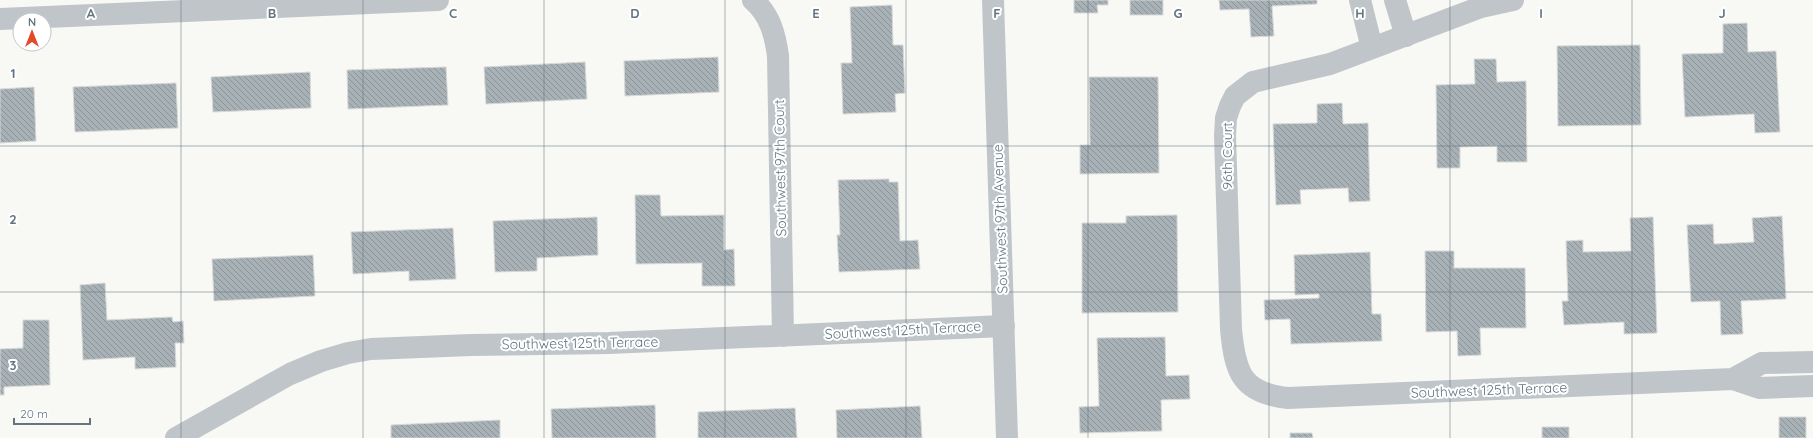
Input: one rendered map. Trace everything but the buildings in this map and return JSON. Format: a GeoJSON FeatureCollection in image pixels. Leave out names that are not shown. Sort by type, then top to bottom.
{"type":"FeatureCollection","features":[{"type":"Feature","properties":{"kind":"street"},"geometry":{"type":"LineString","coordinates":[[0,19],[438,0]]}},
{"type":"Feature","properties":{"kind":"street","name":"Southwest 97th Avenue"},"geometry":{"type":"LineString","coordinates":[[992,0],[1008,438]]}},
{"type":"Feature","properties":{"kind":"street"},"geometry":{"type":"LineString","coordinates":[[1360,0],[1372,48]]}},
{"type":"Feature","properties":{"kind":"street"},"geometry":{"type":"LineString","coordinates":[[1395,0],[1400,38]]}},
{"type":"Feature","properties":{"kind":"street","name":"96th Court"},"geometry":{"type":"LineString","coordinates":[[1249,385],[1236,359],[1232,329],[1225,136],[1226,118],[1235,96],[1253,82],[1330,64],[1481,8],[1513,0]]}},
{"type":"Feature","properties":{"kind":"street","name":"Southwest 97th Court"},"geometry":{"type":"LineString","coordinates":[[756,2],[767,16],[772,29],[778,56],[783,336]]}},
{"type":"Feature","properties":{"kind":"street","name":"Southwest 125th Terrace"},"geometry":{"type":"LineString","coordinates":[[176,438],[290,374],[321,361],[348,353],[410,347],[609,343],[1004,326]]}},
{"type":"Feature","properties":{"kind":"street","name":"Southwest 125th Terrace"},"geometry":{"type":"LineString","coordinates":[[1732,379],[1762,363],[1813,362]]}},
{"type":"Feature","properties":{"kind":"street","name":"Southwest 125th Terrace"},"geometry":{"type":"LineString","coordinates":[[1249,385],[1259,392],[1270,396],[1288,398],[1732,379],[1760,388],[1813,386]]}}]}
